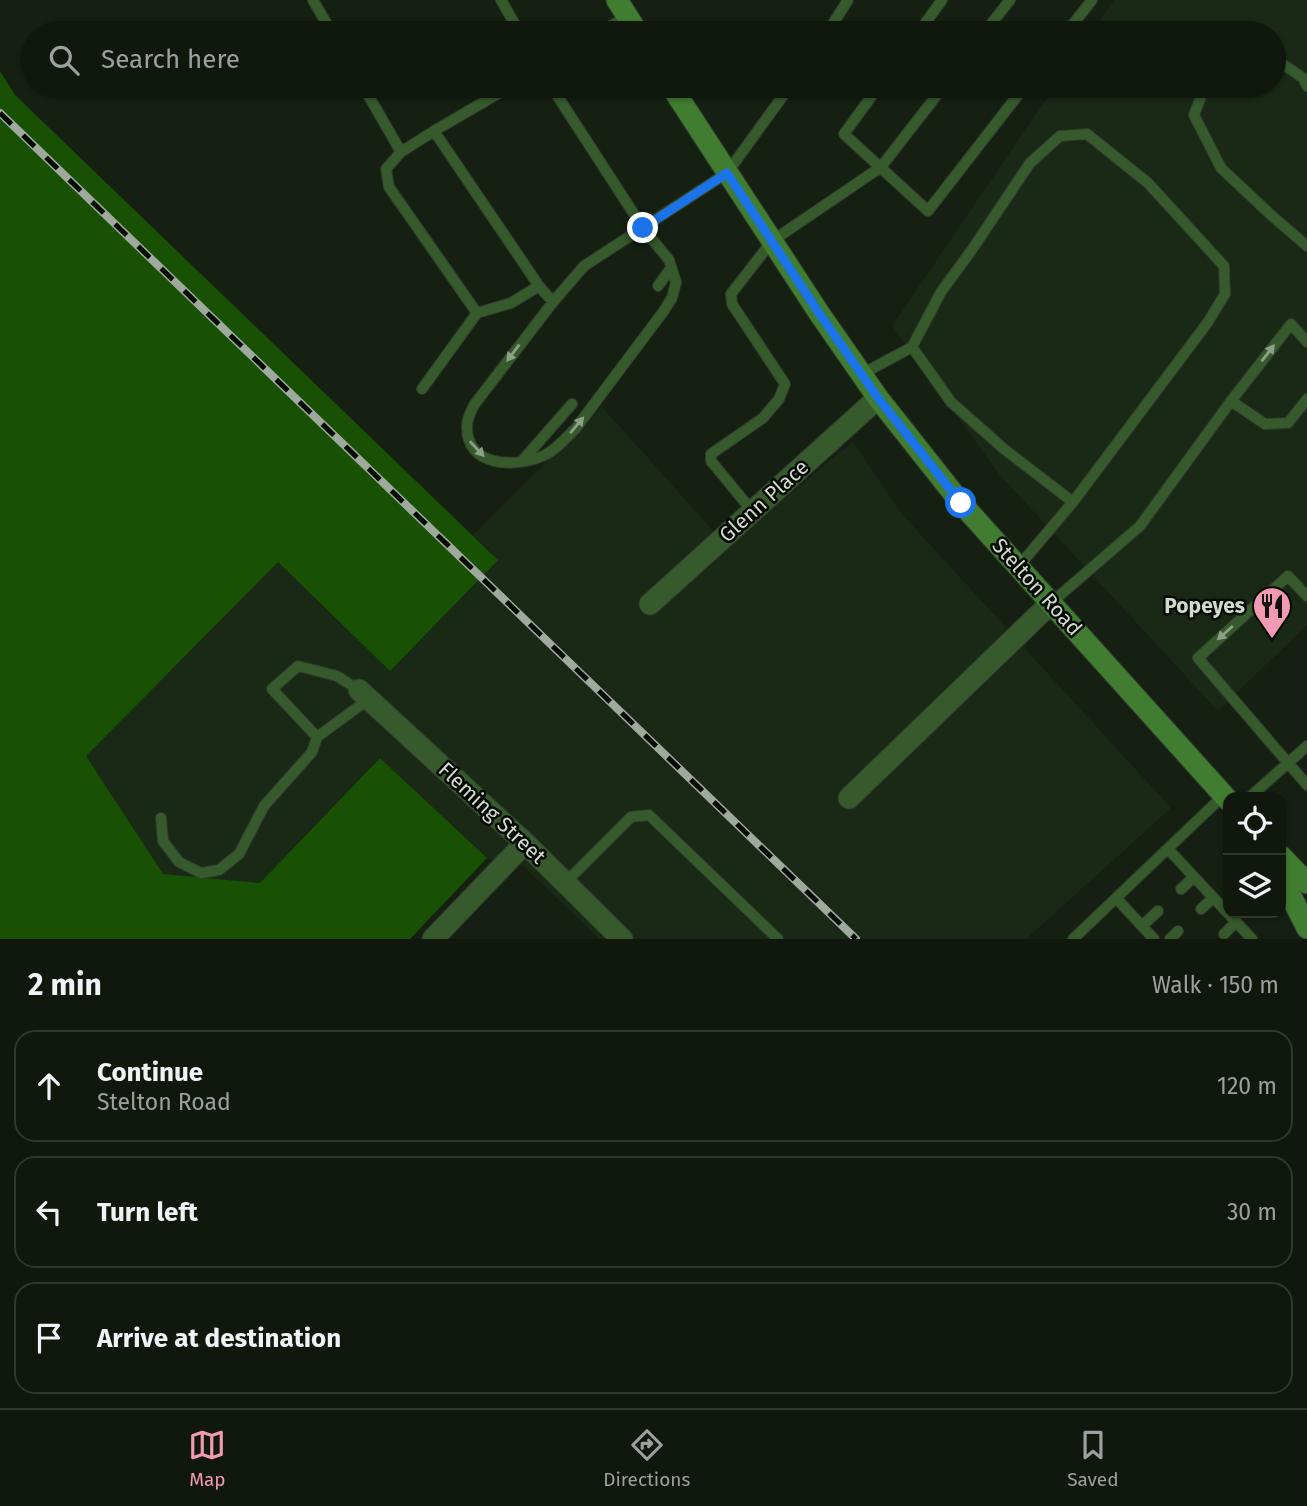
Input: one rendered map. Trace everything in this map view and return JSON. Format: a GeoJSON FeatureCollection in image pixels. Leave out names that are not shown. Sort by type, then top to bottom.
{"type":"FeatureCollection","features":[{"type":"Feature","properties":{"kind":"main road","name":"Stelton Road"},"geometry":{"type":"LineString","coordinates":[[679,98],[878,398],[961,503],[1223,795]]}},
{"type":"Feature","properties":{"kind":"main road"},"geometry":{"type":"LineString","coordinates":[[1298,874],[1307,929]]}},
{"type":"Feature","properties":{"kind":"street","name":"Glenn Place"},"geometry":{"type":"LineString","coordinates":[[650,604],[878,398]]}},
{"type":"Feature","properties":{"kind":"street"},"geometry":{"type":"LineString","coordinates":[[849,798],[1051,603]]}},
{"type":"Feature","properties":{"kind":"street","name":"Fleming Street"},"geometry":{"type":"LineString","coordinates":[[364,695],[525,843],[622,939]]}},
{"type":"Feature","properties":{"kind":"street"},"geometry":{"type":"LineString","coordinates":[[433,939],[525,843]]}},
{"type":"Feature","properties":{"kind":"lane"},"geometry":{"type":"LineString","coordinates":[[313,0],[325,21]]}},
{"type":"Feature","properties":{"kind":"lane"},"geometry":{"type":"LineString","coordinates":[[501,0],[513,21]]}},
{"type":"Feature","properties":{"kind":"lane"},"geometry":{"type":"LineString","coordinates":[[835,21],[848,0]]}},
{"type":"Feature","properties":{"kind":"lane"},"geometry":{"type":"LineString","coordinates":[[927,21],[942,0]]}},
{"type":"Feature","properties":{"kind":"lane"},"geometry":{"type":"LineString","coordinates":[[993,21],[1010,0]]}},
{"type":"Feature","properties":{"kind":"lane"},"geometry":{"type":"LineString","coordinates":[[1075,21],[1092,0]]}},
{"type":"Feature","properties":{"kind":"lane"},"geometry":{"type":"LineString","coordinates":[[1286,66],[1303,78],[1307,86]]}},
{"type":"Feature","properties":{"kind":"lane"},"geometry":{"type":"LineString","coordinates":[[370,98],[401,152]]}},
{"type":"Feature","properties":{"kind":"lane"},"geometry":{"type":"LineString","coordinates":[[477,313],[389,187],[386,169],[401,152],[490,98]]}},
{"type":"Feature","properties":{"kind":"lane"},"geometry":{"type":"LineString","coordinates":[[559,98],[643,228],[669,260],[676,282],[672,298],[576,428],[544,455],[522,461],[498,463],[483,457],[470,442],[467,424],[474,405],[552,302],[584,266],[643,228],[727,173],[781,98]]}},
{"type":"Feature","properties":{"kind":"lane"},"geometry":{"type":"LineString","coordinates":[[870,98],[844,134],[928,211],[1016,98]]}},
{"type":"Feature","properties":{"kind":"lane"},"geometry":{"type":"LineString","coordinates":[[753,512],[711,461],[710,454],[763,418],[779,399],[785,384],[732,304],[732,294],[772,241],[881,167],[935,98]]}},
{"type":"Feature","properties":{"kind":"lane"},"geometry":{"type":"LineString","coordinates":[[1200,98],[1194,115],[1221,168],[1307,246]]}},
{"type":"Feature","properties":{"kind":"lane"},"geometry":{"type":"LineString","coordinates":[[434,131],[538,286],[552,302]]}},
{"type":"Feature","properties":{"kind":"lane"},"geometry":{"type":"LineString","coordinates":[[862,374],[912,347],[941,292],[1030,163],[1060,136],[1087,134],[1148,183],[1224,266],[1225,294],[1208,322],[1073,502],[1018,567]]}},
{"type":"Feature","properties":{"kind":"lane"},"geometry":{"type":"LineString","coordinates":[[658,286],[671,268]]}},
{"type":"Feature","properties":{"kind":"lane"},"geometry":{"type":"LineString","coordinates":[[422,389],[477,313],[511,303],[538,286]]}},
{"type":"Feature","properties":{"kind":"lane"},"geometry":{"type":"LineString","coordinates":[[1051,603],[1140,526],[1291,324],[1307,342]]}},
{"type":"Feature","properties":{"kind":"lane"},"geometry":{"type":"LineString","coordinates":[[912,347],[951,402],[1004,449],[1073,502]]}},
{"type":"Feature","properties":{"kind":"lane"},"geometry":{"type":"LineString","coordinates":[[1231,401],[1265,424],[1288,424],[1307,399]]}},
{"type":"Feature","properties":{"kind":"lane"},"geometry":{"type":"LineString","coordinates":[[522,461],[572,404]]}},
{"type":"Feature","properties":{"kind":"lane"},"geometry":{"type":"LineString","coordinates":[[1307,596],[1289,576],[1198,658],[1307,785]]}},
{"type":"Feature","properties":{"kind":"lane"},"geometry":{"type":"LineString","coordinates":[[161,818],[163,841],[179,862],[201,873],[219,870],[239,854],[264,806],[312,752],[317,737],[364,695],[337,676],[298,666],[272,689],[317,737]]}},
{"type":"Feature","properties":{"kind":"lane"},"geometry":{"type":"LineString","coordinates":[[1256,792],[1307,746]]}},
{"type":"Feature","properties":{"kind":"lane"},"geometry":{"type":"LineString","coordinates":[[1073,939],[1223,801]]}},
{"type":"Feature","properties":{"kind":"lane"},"geometry":{"type":"LineString","coordinates":[[565,883],[631,817],[649,815],[778,939]]}},
{"type":"Feature","properties":{"kind":"lane"},"geometry":{"type":"LineString","coordinates":[[1168,849],[1252,939]]}},
{"type":"Feature","properties":{"kind":"lane"},"geometry":{"type":"LineString","coordinates":[[1181,890],[1194,877]]}},
{"type":"Feature","properties":{"kind":"lane"},"geometry":{"type":"LineString","coordinates":[[1116,898],[1154,939]]}},
{"type":"Feature","properties":{"kind":"lane"},"geometry":{"type":"LineString","coordinates":[[1201,909],[1213,898]]}},
{"type":"Feature","properties":{"kind":"lane"},"geometry":{"type":"LineString","coordinates":[[1142,926],[1157,911]]}},
{"type":"Feature","properties":{"kind":"lane"},"geometry":{"type":"LineString","coordinates":[[1224,934],[1236,922]]}},
{"type":"Feature","properties":{"kind":"lane"},"geometry":{"type":"LineString","coordinates":[[1170,939],[1178,931]]}},
{"type":"Feature","properties":{"kind":"shaded area"},"geometry":{"type":"Polygon","coordinates":[[[1114,0],[1307,0],[1307,625],[1218,711],[999,474],[892,326],[1047,98],[1286,98],[1286,21],[1099,21],[1114,0]]]}},
{"type":"Feature","properties":{"kind":"shaded area"},"geometry":{"type":"Polygon","coordinates":[[[602,407],[726,545],[853,442],[901,513],[1171,808],[1026,939],[600,939],[522,865],[487,858],[380,758],[260,883],[163,875],[85,756],[278,561],[390,671],[498,559],[473,535],[602,407]]]}},
{"type":"Feature","properties":{"kind":"green space"},"geometry":{"type":"Polygon","coordinates":[[[0,71],[15,95],[498,560],[390,671],[278,562],[86,756],[163,874],[260,883],[380,758],[487,858],[410,939],[0,939],[0,71]]]}},
{"type":"Feature","properties":{"kind":"railway"},"geometry":{"type":"LineString","coordinates":[[0,113],[856,939]]}},
{"type":"Feature","properties":{"kind":"place","name":"Popeyes"},"geometry":{"type":"Point","coordinates":[1272,640]}},
{"type":"Feature","properties":{"kind":"route"},"geometry":{"type":"LineString","coordinates":[[643,228],[727,173],[878,398],[961,503]]}}]}
